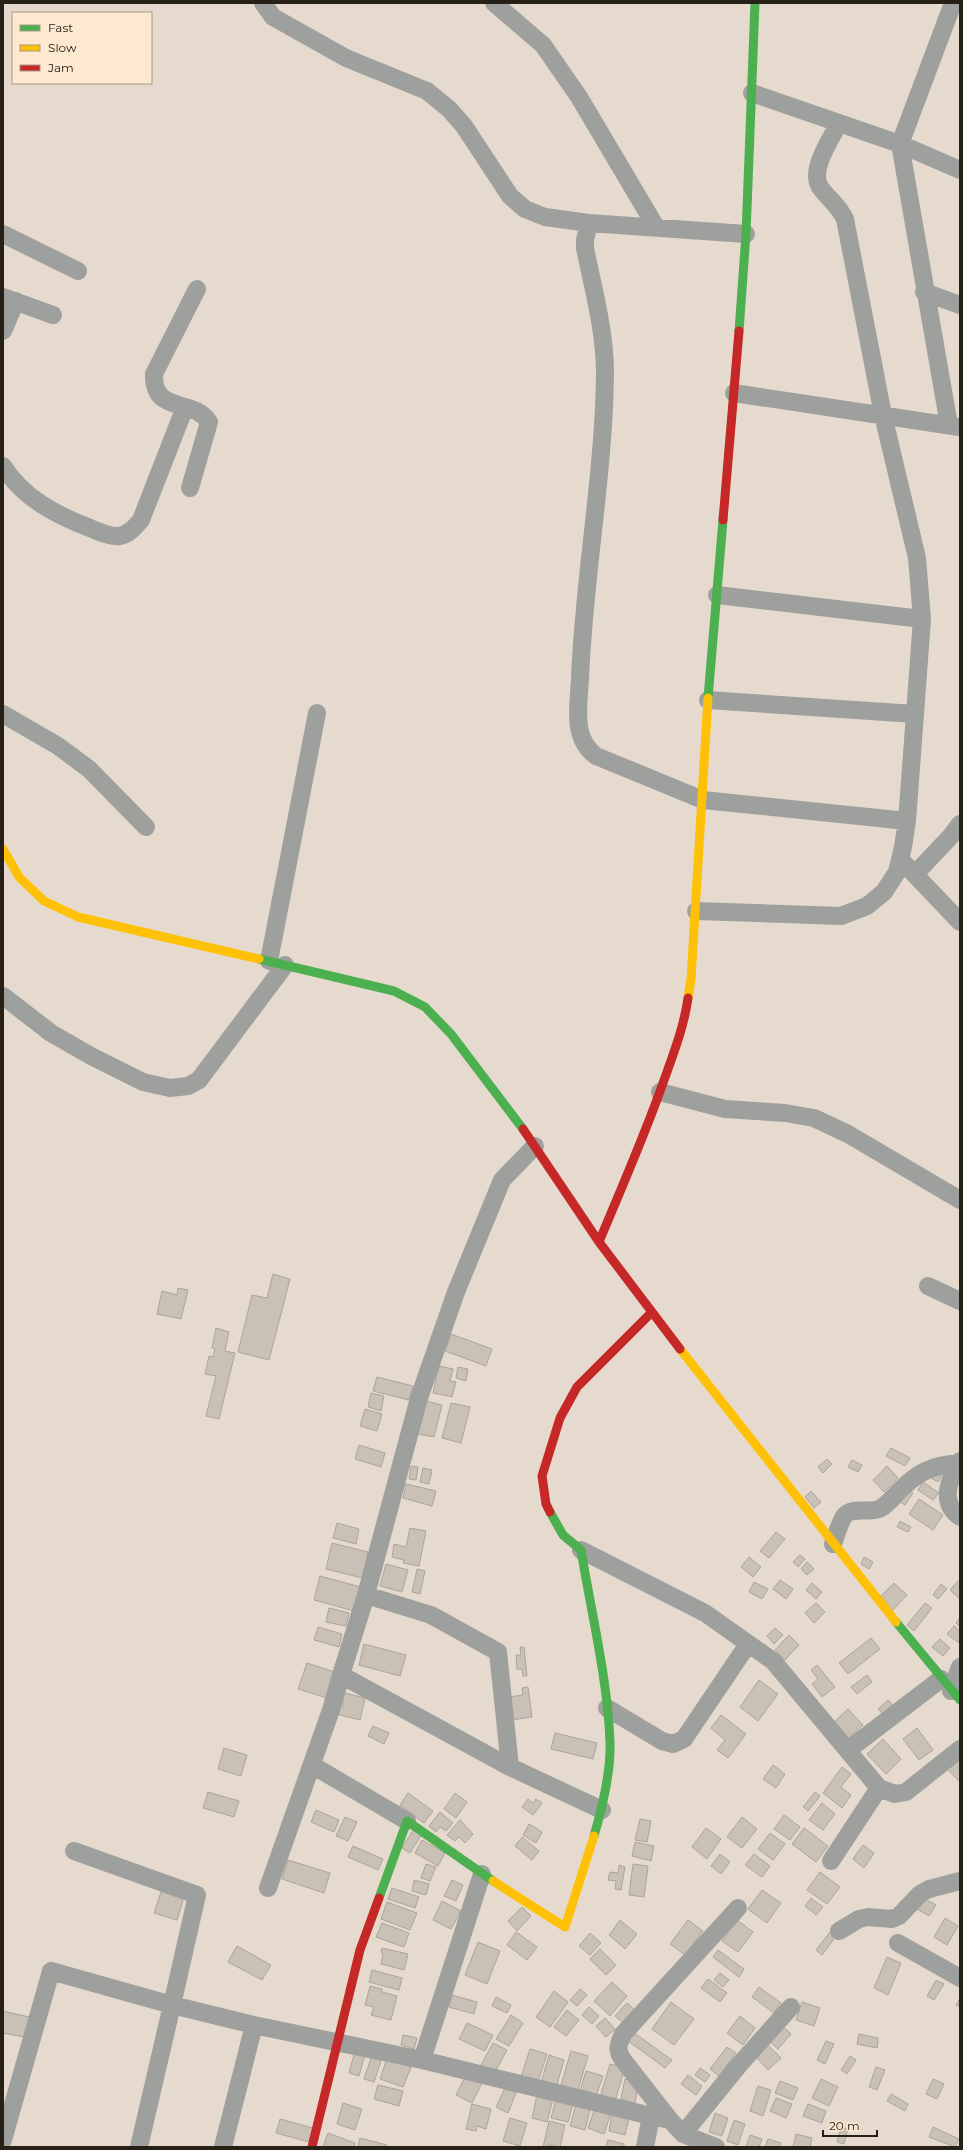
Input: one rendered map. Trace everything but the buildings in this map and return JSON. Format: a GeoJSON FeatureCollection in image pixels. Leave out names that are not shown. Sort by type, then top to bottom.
{"type":"FeatureCollection","features":[{"type":"Feature","properties":{"kind":"street"},"geometry":{"type":"LineString","coordinates":[[263,3],[273,17],[346,58],[427,91],[449,109],[464,126],[510,196],[525,209],[544,217],[589,223],[746,234]]}},
{"type":"Feature","properties":{"kind":"street"},"geometry":{"type":"LineString","coordinates":[[494,3],[543,45],[579,97],[656,227]]}},
{"type":"Feature","properties":{"kind":"street"},"geometry":{"type":"LineString","coordinates":[[599,1242],[660,1092],[685,1018],[691,979],[708,700],[746,234],[755,3]]}},
{"type":"Feature","properties":{"kind":"street"},"geometry":{"type":"LineString","coordinates":[[734,393],[954,426],[924,292],[900,144],[953,3]]}},
{"type":"Feature","properties":{"kind":"street"},"geometry":{"type":"LineString","coordinates":[[752,93],[900,144],[960,170]]}},
{"type":"Feature","properties":{"kind":"street"},"geometry":{"type":"LineString","coordinates":[[696,911],[841,916],[867,906],[884,892],[897,872],[907,821],[922,619],[918,558],[883,415],[844,219],[839,206],[820,187],[816,177],[817,168],[839,123]]}},
{"type":"Feature","properties":{"kind":"street"},"geometry":{"type":"LineString","coordinates":[[589,223],[584,240],[602,335],[605,372],[602,425],[581,654],[578,727],[582,742],[589,751],[596,756],[703,800],[907,821]]}},
{"type":"Feature","properties":{"kind":"street"},"geometry":{"type":"LineString","coordinates":[[3,234],[78,271]]}},
{"type":"Feature","properties":{"kind":"street"},"geometry":{"type":"LineString","coordinates":[[190,488],[209,422],[201,413],[165,400],[157,393],[154,384],[154,374],[197,289]]}},
{"type":"Feature","properties":{"kind":"street"},"geometry":{"type":"LineString","coordinates":[[924,292],[960,305]]}},
{"type":"Feature","properties":{"kind":"street"},"geometry":{"type":"LineString","coordinates":[[3,331],[9,299],[53,315]]}},
{"type":"Feature","properties":{"kind":"street"},"geometry":{"type":"LineString","coordinates":[[3,466],[12,480],[42,506],[65,518],[107,535],[120,536],[133,530],[141,520],[185,407]]}},
{"type":"Feature","properties":{"kind":"street"},"geometry":{"type":"LineString","coordinates":[[717,594],[922,619]]}},
{"type":"Feature","properties":{"kind":"street"},"geometry":{"type":"LineString","coordinates":[[708,700],[915,714]]}},
{"type":"Feature","properties":{"kind":"street"},"geometry":{"type":"LineString","coordinates":[[3,996],[51,1033],[91,1056],[143,1082],[170,1088],[188,1086],[199,1080],[277,963],[317,713]]}},
{"type":"Feature","properties":{"kind":"street"},"geometry":{"type":"LineString","coordinates":[[3,714],[58,746],[89,769],[146,827]]}},
{"type":"Feature","properties":{"kind":"street"},"geometry":{"type":"LineString","coordinates":[[915,874],[951,836],[960,824]]}},
{"type":"Feature","properties":{"kind":"street"},"geometry":{"type":"LineString","coordinates":[[3,849],[19,878],[44,901],[78,917],[394,991],[425,1007],[451,1034],[535,1146],[599,1242],[651,1314],[951,1690]]}},
{"type":"Feature","properties":{"kind":"street"},"geometry":{"type":"LineString","coordinates":[[900,859],[960,922]]}},
{"type":"Feature","properties":{"kind":"street"},"geometry":{"type":"LineString","coordinates":[[660,1092],[725,1108],[785,1113],[814,1118],[848,1134],[960,1200]]}},
{"type":"Feature","properties":{"kind":"street"},"geometry":{"type":"LineString","coordinates":[[268,1888],[312,1765],[341,1675],[366,1595],[419,1398],[456,1292],[502,1180],[535,1146]]}},
{"type":"Feature","properties":{"kind":"street"},"geometry":{"type":"LineString","coordinates":[[928,1286],[960,1301]]}},
{"type":"Feature","properties":{"kind":"street"},"geometry":{"type":"LineString","coordinates":[[651,1314],[577,1387],[560,1418],[548,1451],[542,1476],[546,1504],[563,1535],[581,1550],[704,1613],[773,1661],[879,1788],[895,1794],[906,1792],[960,1748]]}},
{"type":"Feature","properties":{"kind":"street"},"geometry":{"type":"LineString","coordinates":[[833,1544],[845,1515],[853,1511],[877,1510],[883,1507],[909,1481],[922,1472],[939,1464],[959,1462]]}},
{"type":"Feature","properties":{"kind":"street"},"geometry":{"type":"LineString","coordinates":[[959,1462],[950,1479],[947,1493],[949,1503],[954,1512],[960,1516]]}},
{"type":"Feature","properties":{"kind":"street"},"geometry":{"type":"LineString","coordinates":[[312,1765],[407,1821],[482,1874],[565,1927],[602,1810],[610,1744],[607,1708],[581,1550]]}},
{"type":"Feature","properties":{"kind":"street"},"geometry":{"type":"LineString","coordinates":[[366,1595],[431,1614],[498,1652],[510,1766]]}},
{"type":"Feature","properties":{"kind":"street"},"geometry":{"type":"LineString","coordinates":[[607,1708],[662,1741],[673,1744],[684,1739],[748,1644]]}},
{"type":"Feature","properties":{"kind":"street"},"geometry":{"type":"LineString","coordinates":[[848,1750],[951,1690],[960,1667]]}},
{"type":"Feature","properties":{"kind":"street"},"geometry":{"type":"LineString","coordinates":[[341,1675],[510,1766],[602,1810]]}},
{"type":"Feature","properties":{"kind":"street"},"geometry":{"type":"LineString","coordinates":[[831,1861],[879,1788]]}},
{"type":"Feature","properties":{"kind":"street"},"geometry":{"type":"LineString","coordinates":[[312,2147],[360,1950],[407,1821]]}},
{"type":"Feature","properties":{"kind":"street"},"geometry":{"type":"LineString","coordinates":[[74,1851],[197,1895],[139,2147]]}},
{"type":"Feature","properties":{"kind":"street"},"geometry":{"type":"LineString","coordinates":[[422,2060],[482,1874]]}},
{"type":"Feature","properties":{"kind":"street"},"geometry":{"type":"LineString","coordinates":[[839,1931],[859,1919],[868,1917],[892,1919],[899,1916],[920,1894],[929,1889],[960,1881]]}},
{"type":"Feature","properties":{"kind":"street"},"geometry":{"type":"LineString","coordinates":[[716,2147],[683,2134],[670,2120],[618,2054],[618,2046],[623,2034],[738,1908]]}},
{"type":"Feature","properties":{"kind":"street"},"geometry":{"type":"LineString","coordinates":[[898,1943],[960,1978]]}},
{"type":"Feature","properties":{"kind":"street"},"geometry":{"type":"LineString","coordinates":[[3,2140],[51,1970],[172,2005],[254,2025],[422,2060],[670,2120]]}},
{"type":"Feature","properties":{"kind":"street"},"geometry":{"type":"LineString","coordinates":[[683,2134],[740,2065],[791,2007]]}},
{"type":"Feature","properties":{"kind":"street"},"geometry":{"type":"LineString","coordinates":[[223,2147],[254,2025]]}},
{"type":"Feature","properties":{"kind":"street"},"geometry":{"type":"LineString","coordinates":[[645,2147],[651,2116]]}},
{"type":"Feature","properties":{"kind":"traffic: fast"},"geometry":{"type":"LineString","coordinates":[[739,331],[746,234],[755,3]]}},
{"type":"Feature","properties":{"kind":"traffic: fast"},"geometry":{"type":"LineString","coordinates":[[708,698],[723,520]]}},
{"type":"Feature","properties":{"kind":"traffic: fast"},"geometry":{"type":"LineString","coordinates":[[259,959],[394,991],[425,1007],[451,1034],[523,1129]]}},
{"type":"Feature","properties":{"kind":"traffic: fast"},"geometry":{"type":"LineString","coordinates":[[550,1512],[563,1535],[581,1550],[603,1671],[609,1719],[610,1754],[603,1802],[594,1836]]}},
{"type":"Feature","properties":{"kind":"traffic: fast"},"geometry":{"type":"LineString","coordinates":[[896,1622],[960,1700]]}},
{"type":"Feature","properties":{"kind":"traffic: fast"},"geometry":{"type":"LineString","coordinates":[[379,1898],[407,1821],[493,1881]]}},
{"type":"Feature","properties":{"kind":"traffic: slow"},"geometry":{"type":"LineString","coordinates":[[688,998],[691,979],[708,698]]}},
{"type":"Feature","properties":{"kind":"traffic: slow"},"geometry":{"type":"LineString","coordinates":[[3,849],[19,877],[44,901],[78,917],[259,959]]}},
{"type":"Feature","properties":{"kind":"traffic: slow"},"geometry":{"type":"LineString","coordinates":[[680,1349],[896,1622]]}},
{"type":"Feature","properties":{"kind":"traffic: slow"},"geometry":{"type":"LineString","coordinates":[[493,1881],[565,1927],[594,1836]]}},
{"type":"Feature","properties":{"kind":"traffic: jam"},"geometry":{"type":"LineString","coordinates":[[723,520],[739,331]]}},
{"type":"Feature","properties":{"kind":"traffic: jam"},"geometry":{"type":"LineString","coordinates":[[599,1242],[656,1103],[678,1041],[688,998]]}},
{"type":"Feature","properties":{"kind":"traffic: jam"},"geometry":{"type":"LineString","coordinates":[[523,1129],[599,1242],[680,1349]]}},
{"type":"Feature","properties":{"kind":"traffic: jam"},"geometry":{"type":"LineString","coordinates":[[550,1512],[546,1504],[542,1476],[560,1418],[577,1387],[651,1313]]}},
{"type":"Feature","properties":{"kind":"traffic: jam"},"geometry":{"type":"LineString","coordinates":[[312,2147],[360,1950],[379,1898]]}}]}
